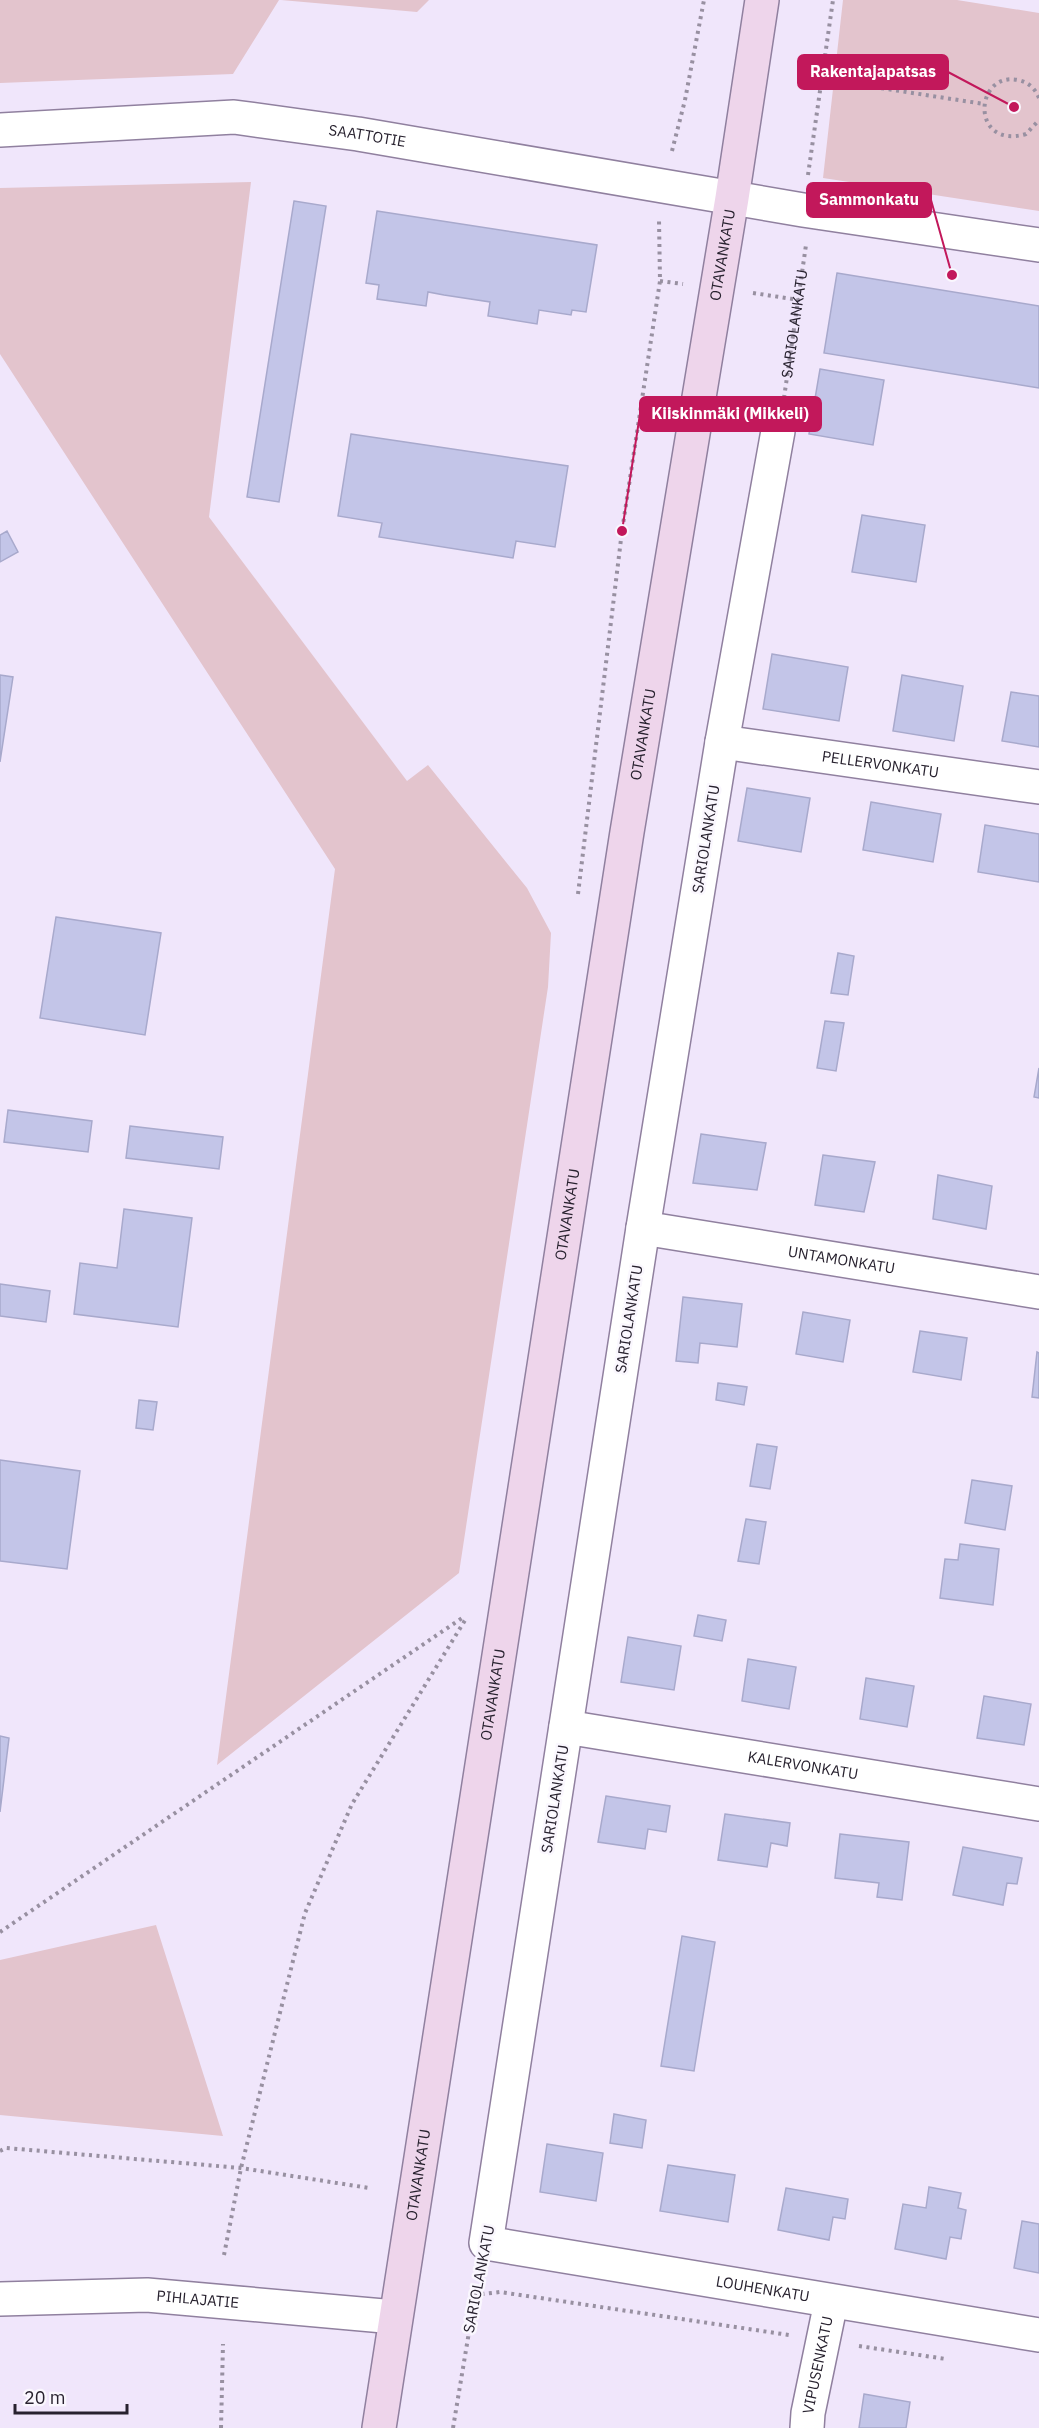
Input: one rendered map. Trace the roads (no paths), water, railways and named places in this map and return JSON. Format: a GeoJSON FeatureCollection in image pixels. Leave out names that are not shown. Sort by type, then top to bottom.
{"type":"FeatureCollection","features":[{"type":"Feature","properties":{"kind":"main road","name":"OTAVANKATU"},"geometry":{"type":"LineString","coordinates":[[379,2428],[624,855],[732,198],[762,0]]}},
{"type":"Feature","properties":{"kind":"street","name":"SAATTOTIE"},"geometry":{"type":"LineString","coordinates":[[0,130],[234,117],[358,134],[663,184],[803,210],[1039,245]]}},
{"type":"Feature","properties":{"kind":"street","name":"SARIOLANKATU"},"geometry":{"type":"LineString","coordinates":[[486,2243],[643,1228],[722,742],[778,431]]}},
{"type":"Feature","properties":{"kind":"street","name":"PELLERVONKATU"},"geometry":{"type":"LineString","coordinates":[[722,742],[1039,787]]}},
{"type":"Feature","properties":{"kind":"street","name":"UNTAMONKATU"},"geometry":{"type":"LineString","coordinates":[[643,1228],[1039,1292]]}},
{"type":"Feature","properties":{"kind":"street","name":"KALERVONKATU"},"geometry":{"type":"LineString","coordinates":[[566,1726],[1039,1804]]}},
{"type":"Feature","properties":{"kind":"street","name":"LOUHENKATU"},"geometry":{"type":"LineString","coordinates":[[486,2243],[1039,2335]]}},
{"type":"Feature","properties":{"kind":"street","name":"PIHLAJATIE"},"geometry":{"type":"LineString","coordinates":[[0,2299],[147,2295],[395,2317]]}},
{"type":"Feature","properties":{"kind":"street","name":"VIPUSENKATU"},"geometry":{"type":"LineString","coordinates":[[807,2428],[831,2302]]}},
{"type":"Feature","properties":{"kind":"place","name":"Rakentajapatsas"},"geometry":{"type":"Point","coordinates":[1014,107]}},
{"type":"Feature","properties":{"kind":"place","name":"Sammonkatu"},"geometry":{"type":"Point","coordinates":[952,275]}},
{"type":"Feature","properties":{"kind":"place","name":"Kiiskinmäki (Mikkeli)"},"geometry":{"type":"Point","coordinates":[622,531]}}]}
